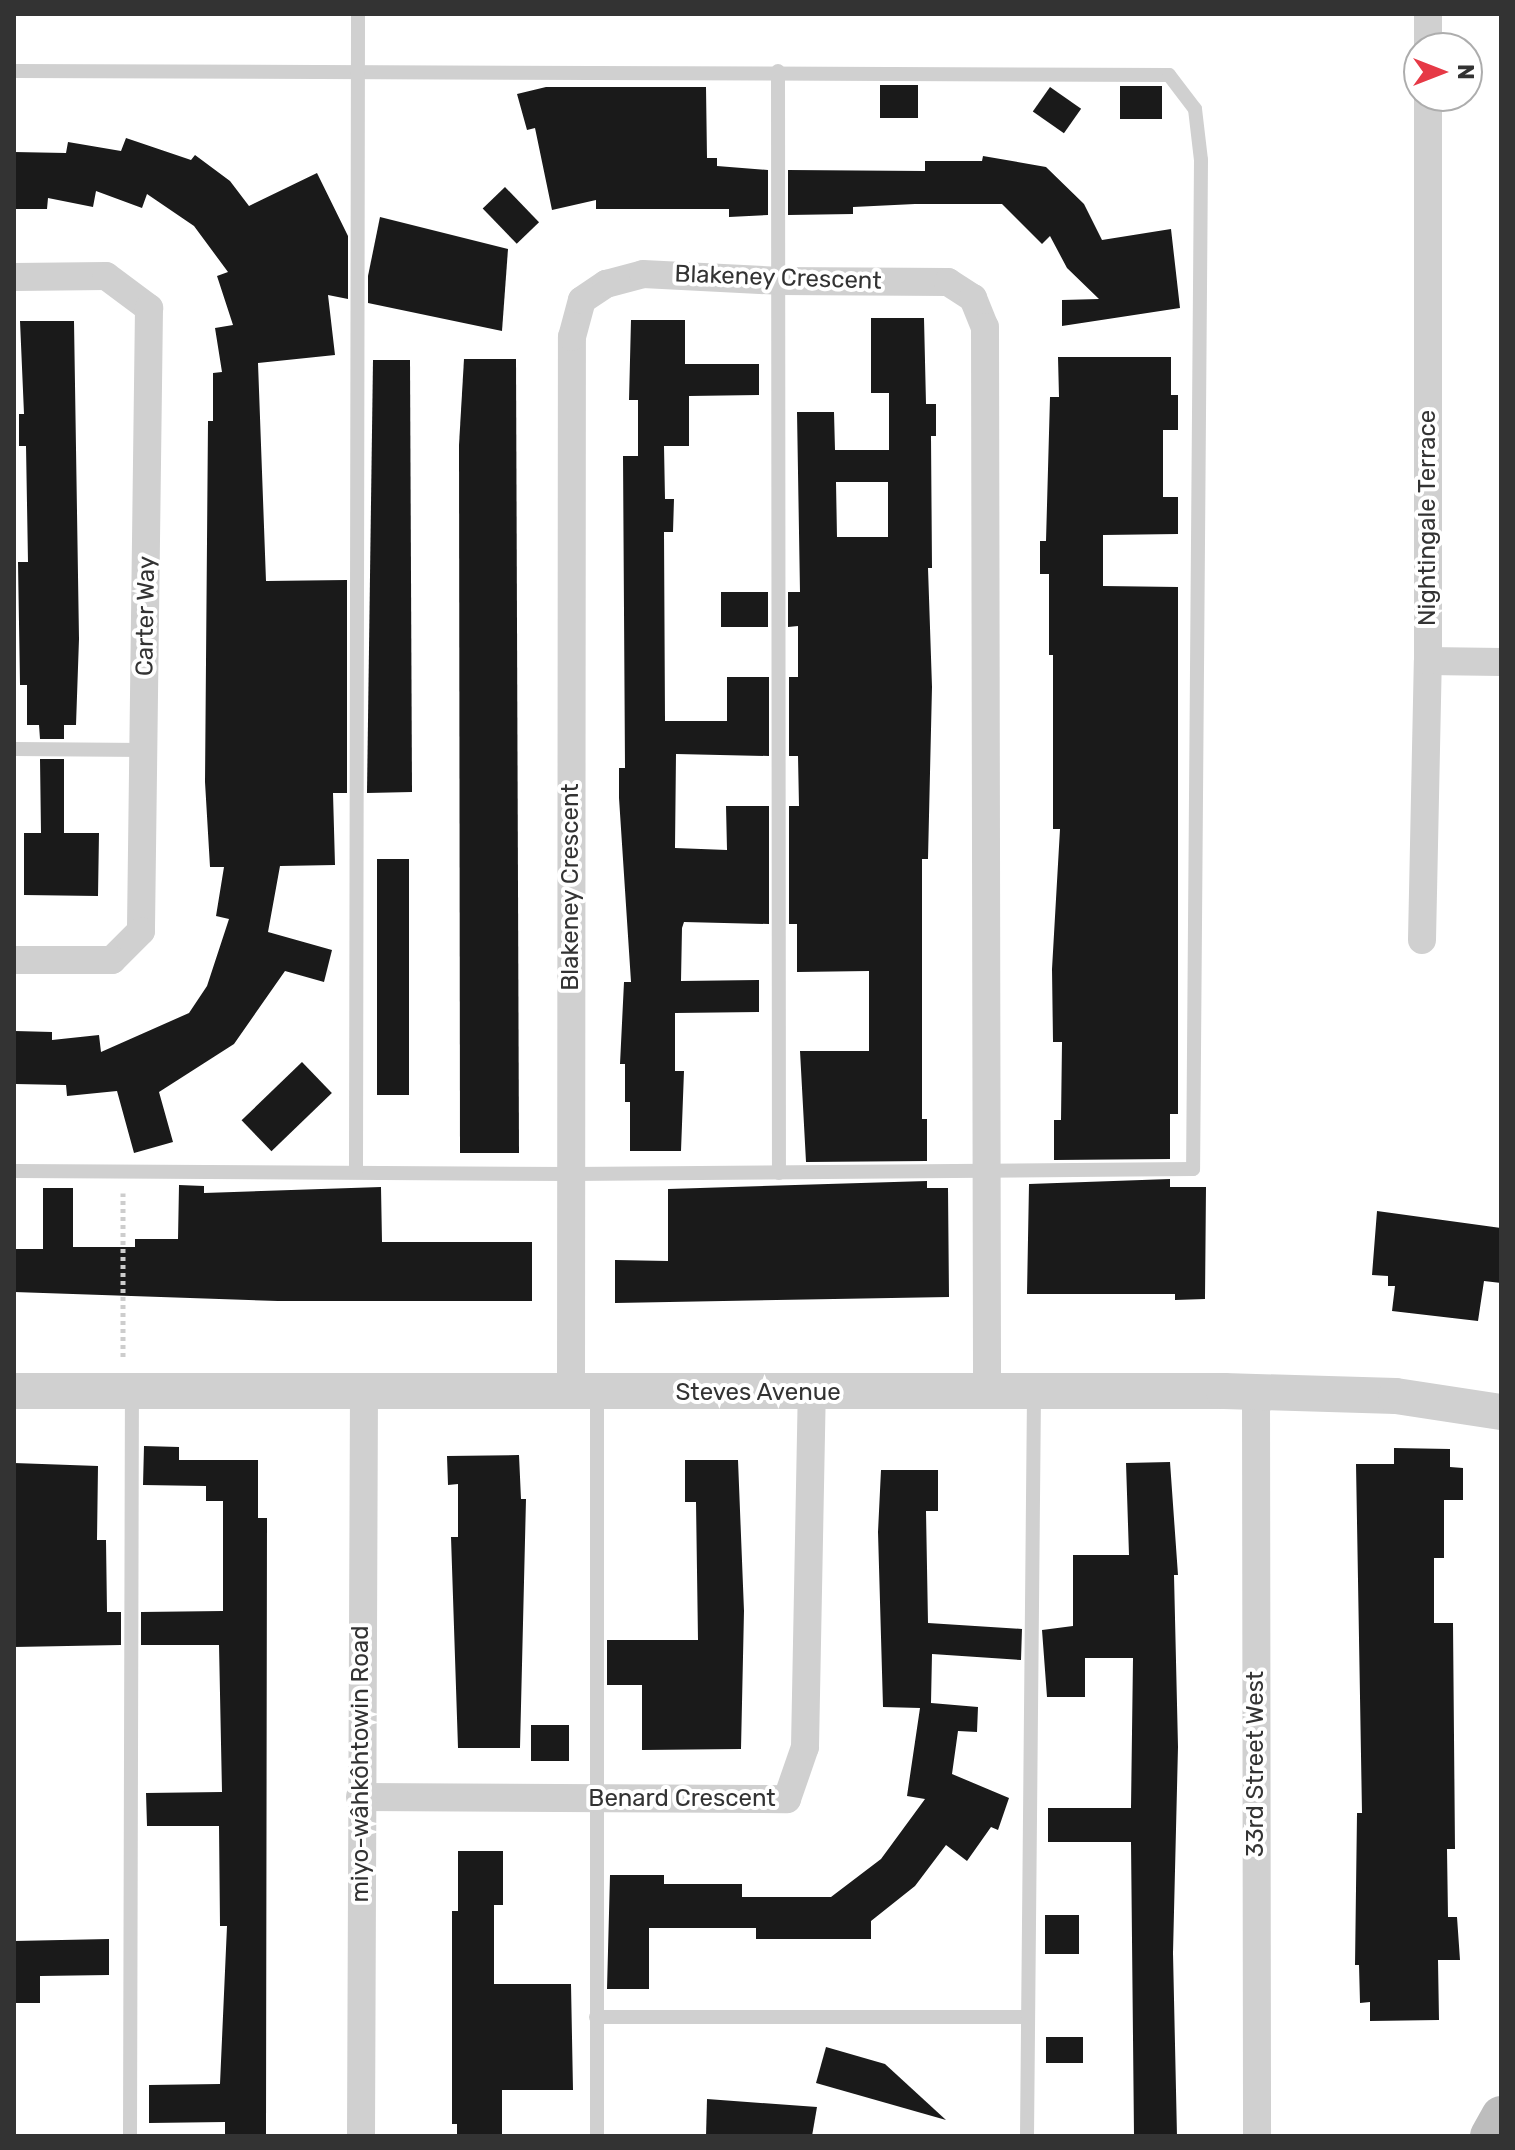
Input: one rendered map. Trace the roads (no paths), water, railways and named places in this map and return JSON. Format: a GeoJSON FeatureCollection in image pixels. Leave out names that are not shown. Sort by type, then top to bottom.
{"type":"FeatureCollection","features":[{"type":"Feature","properties":{"kind":"main road"},"geometry":{"type":"LineString","coordinates":[[1490,2136],[1501,2116]]}},
{"type":"Feature","properties":{"kind":"street","name":"Nightingale Terrace"},"geometry":{"type":"LineString","coordinates":[[1422,940],[1428,661],[1428,112]]}},
{"type":"Feature","properties":{"kind":"street","name":"Blakeney Crescent"},"geometry":{"type":"LineString","coordinates":[[584,1392],[571,1174],[572,337],[582,300],[606,284],[643,274],[779,281],[948,282],[973,298],[985,327],[987,1393]]}},
{"type":"Feature","properties":{"kind":"street","name":"Carter Way"},"geometry":{"type":"LineString","coordinates":[[14,277],[106,276],[149,308],[141,931],[112,960],[14,960]]}},
{"type":"Feature","properties":{"kind":"street"},"geometry":{"type":"LineString","coordinates":[[1428,661],[1501,662]]}},
{"type":"Feature","properties":{"kind":"street","name":"Steves Avenue"},"geometry":{"type":"LineString","coordinates":[[14,1391],[1256,1393],[1396,1396],[1501,1412]]}},
{"type":"Feature","properties":{"kind":"street","name":"miyo-wâhkôhtowin Road"},"geometry":{"type":"LineString","coordinates":[[361,2136],[364,1392]]}},
{"type":"Feature","properties":{"kind":"street","name":"Benard Crescent"},"geometry":{"type":"LineString","coordinates":[[360,1797],[787,1799],[805,1747],[812,1393]]}},
{"type":"Feature","properties":{"kind":"street","name":"33rd Street West"},"geometry":{"type":"LineString","coordinates":[[1256,1393],[1257,2136]]}},
{"type":"Feature","properties":{"kind":"lane"},"geometry":{"type":"LineString","coordinates":[[356,1172],[358,14]]}},
{"type":"Feature","properties":{"kind":"lane"},"geometry":{"type":"LineString","coordinates":[[14,71],[778,71],[1169,75],[1195,109],[1201,160],[1193,1169],[571,1174],[14,1171]]}},
{"type":"Feature","properties":{"kind":"lane"},"geometry":{"type":"LineString","coordinates":[[778,71],[779,1173]]}},
{"type":"Feature","properties":{"kind":"lane"},"geometry":{"type":"LineString","coordinates":[[14,749],[145,750]]}},
{"type":"Feature","properties":{"kind":"lane"},"geometry":{"type":"LineString","coordinates":[[130,2136],[132,1391]]}},
{"type":"Feature","properties":{"kind":"lane"},"geometry":{"type":"LineString","coordinates":[[584,1392],[596,1799],[597,2136]]}},
{"type":"Feature","properties":{"kind":"lane"},"geometry":{"type":"LineString","coordinates":[[1027,2136],[1034,1393]]}},
{"type":"Feature","properties":{"kind":"lane"},"geometry":{"type":"LineString","coordinates":[[596,2017],[1026,2017]]}}]}
